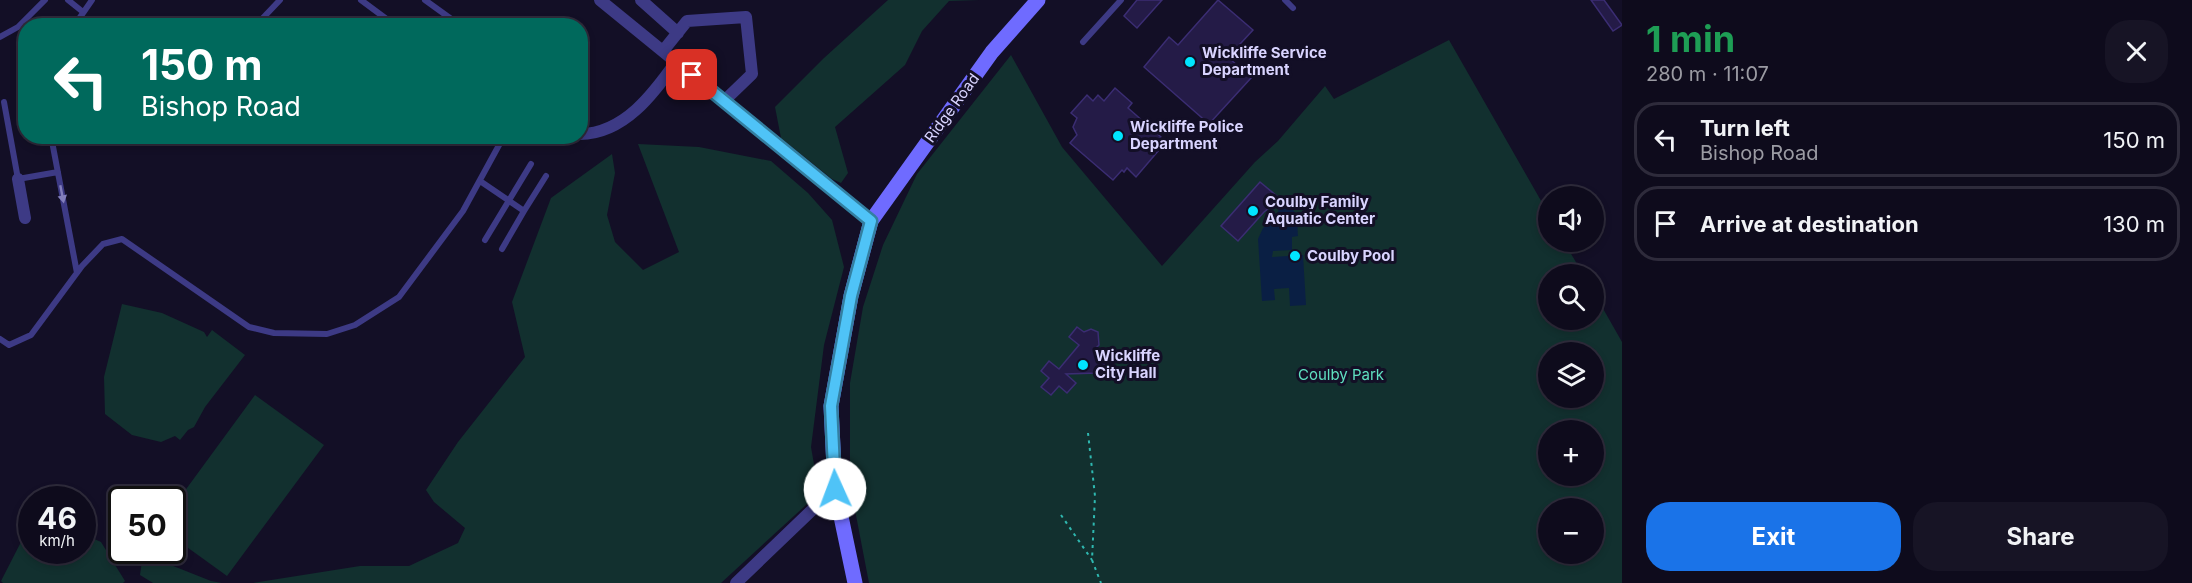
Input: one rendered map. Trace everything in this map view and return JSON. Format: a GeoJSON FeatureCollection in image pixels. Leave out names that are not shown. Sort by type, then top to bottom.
{"type":"FeatureCollection","features":[{"type":"Feature","properties":{"kind":"main road","name":"Ridge Road"},"geometry":{"type":"LineString","coordinates":[[871,221],[992,52],[1038,0]]}},
{"type":"Feature","properties":{"kind":"main road"},"geometry":{"type":"LineString","coordinates":[[855,583],[835,489],[831,406],[851,296],[871,221]]}},
{"type":"Feature","properties":{"kind":"street"},"geometry":{"type":"LineString","coordinates":[[641,0],[678,33]]}},
{"type":"Feature","properties":{"kind":"street"},"geometry":{"type":"LineString","coordinates":[[604,1],[871,221]]}},
{"type":"Feature","properties":{"kind":"street"},"geometry":{"type":"LineString","coordinates":[[663,51],[687,21],[746,17],[752,74],[724,100]]}},
{"type":"Feature","properties":{"kind":"street"},"geometry":{"type":"LineString","coordinates":[[588,134],[622,121],[651,97],[676,62]]}},
{"type":"Feature","properties":{"kind":"street"},"geometry":{"type":"LineString","coordinates":[[18,179],[25,218]]}},
{"type":"Feature","properties":{"kind":"street"},"geometry":{"type":"LineString","coordinates":[[736,583],[835,489]]}},
{"type":"Feature","properties":{"kind":"lane"},"geometry":{"type":"LineString","coordinates":[[27,18],[45,0]]}},
{"type":"Feature","properties":{"kind":"lane"},"geometry":{"type":"LineString","coordinates":[[68,0],[84,12]]}},
{"type":"Feature","properties":{"kind":"lane"},"geometry":{"type":"LineString","coordinates":[[80,18],[92,0]]}},
{"type":"Feature","properties":{"kind":"lane"},"geometry":{"type":"LineString","coordinates":[[263,18],[280,0]]}},
{"type":"Feature","properties":{"kind":"lane"},"geometry":{"type":"LineString","coordinates":[[361,0],[385,18]]}},
{"type":"Feature","properties":{"kind":"lane"},"geometry":{"type":"LineString","coordinates":[[426,0],[450,18]]}},
{"type":"Feature","properties":{"kind":"lane"},"geometry":{"type":"LineString","coordinates":[[1083,42],[1121,0]]}},
{"type":"Feature","properties":{"kind":"lane"},"geometry":{"type":"LineString","coordinates":[[1285,0],[1293,8]]}},
{"type":"Feature","properties":{"kind":"lane"},"geometry":{"type":"LineString","coordinates":[[0,37],[18,27]]}},
{"type":"Feature","properties":{"kind":"lane"},"geometry":{"type":"LineString","coordinates":[[3,102],[18,179],[58,172]]}},
{"type":"Feature","properties":{"kind":"lane"},"geometry":{"type":"LineString","coordinates":[[53,144],[77,273]]}},
{"type":"Feature","properties":{"kind":"lane"},"geometry":{"type":"LineString","coordinates":[[0,339],[9,345],[31,334],[102,244],[122,239],[249,327],[274,333],[327,334],[355,325],[399,297],[463,211],[500,144]]}},
{"type":"Feature","properties":{"kind":"lane"},"geometry":{"type":"LineString","coordinates":[[485,240],[531,164]]}},
{"type":"Feature","properties":{"kind":"lane"},"geometry":{"type":"LineString","coordinates":[[502,249],[546,177]]}},
{"type":"Feature","properties":{"kind":"lane"},"geometry":{"type":"LineString","coordinates":[[480,181],[524,211]]}},
{"type":"Feature","properties":{"kind":"path"},"geometry":{"type":"LineString","coordinates":[[1088,432],[1095,496],[1092,560]]}},
{"type":"Feature","properties":{"kind":"path"},"geometry":{"type":"LineString","coordinates":[[1060,515],[1092,560],[1101,583]]}},
{"type":"Feature","properties":{"kind":"green space"},"geometry":{"type":"Polygon","coordinates":[[[888,0],[979,0],[949,1],[922,31],[905,65],[835,127],[848,173],[841,183],[832,179],[781,138],[775,107],[824,58],[888,0]]]}},
{"type":"Feature","properties":{"kind":"green space","name":"Coulby Park"},"geometry":{"type":"Polygon","coordinates":[[[1449,40],[1538,196],[1538,252],[1570,252],[1577,264],[1538,264],[1538,330],[1604,330],[1604,310],[1622,342],[1622,583],[869,583],[850,484],[850,383],[863,307],[883,245],[917,174],[1011,55],[1062,147],[1162,266],[1255,162],[1278,141],[1325,86],[1334,99],[1449,40]]]}},
{"type":"Feature","properties":{"kind":"green space"},"geometry":{"type":"Polygon","coordinates":[[[638,144],[699,147],[771,161],[808,193],[832,220],[844,267],[824,345],[811,447],[819,493],[721,583],[253,583],[360,566],[409,566],[458,543],[465,528],[434,502],[426,490],[458,442],[525,357],[512,302],[551,198],[612,154],[615,173],[607,215],[615,242],[643,270],[679,252],[638,144]]]}},
{"type":"Feature","properties":{"kind":"green space"},"geometry":{"type":"Polygon","coordinates":[[[122,304],[162,313],[204,332],[207,337],[212,330],[245,355],[205,407],[194,427],[188,430],[180,440],[175,436],[161,442],[132,435],[105,414],[104,377],[122,304]]]}},
{"type":"Feature","properties":{"kind":"green space"},"geometry":{"type":"Polygon","coordinates":[[[255,395],[324,445],[227,576],[186,546],[186,489],[255,395]]]}},
{"type":"Feature","properties":{"kind":"green space"},"geometry":{"type":"Polygon","coordinates":[[[96,540],[101,542],[108,553],[108,564],[115,564],[125,581],[123,583],[3,583],[1,581],[18,548],[18,564],[96,564],[96,540]]]}},
{"type":"Feature","properties":{"kind":"green space"},"geometry":{"type":"Polygon","coordinates":[[[142,564],[168,564],[222,583],[153,583],[140,575],[142,564]]]}},
{"type":"Feature","properties":{"kind":"water","name":"Coulby Pool"},"geometry":{"type":"Polygon","coordinates":[[[1285,206],[1295,213],[1298,236],[1292,237],[1292,250],[1273,251],[1272,257],[1303,255],[1306,305],[1290,306],[1289,288],[1274,289],[1275,300],[1262,301],[1258,239],[1263,228],[1275,220],[1279,209],[1285,206]]]}},
{"type":"Feature","properties":{"kind":"building"},"geometry":{"type":"Polygon","coordinates":[[[1137,0],[1162,0],[1137,28],[1124,16],[1137,0]]]}},
{"type":"Feature","properties":{"kind":"building","name":"Wickliffe Service Department"},"geometry":{"type":"Polygon","coordinates":[[[1218,0],[1253,30],[1228,57],[1251,78],[1209,124],[1144,67],[1169,37],[1178,45],[1218,0]]]}},
{"type":"Feature","properties":{"kind":"building"},"geometry":{"type":"Polygon","coordinates":[[[1591,0],[1604,0],[1622,25],[1613,31],[1591,0]]]}},
{"type":"Feature","properties":{"kind":"building","name":"Wickliffe Police Department"},"geometry":{"type":"Polygon","coordinates":[[[1115,88],[1132,103],[1128,108],[1161,137],[1154,145],[1159,150],[1136,177],[1127,168],[1113,180],[1070,143],[1077,135],[1073,127],[1077,118],[1071,113],[1087,95],[1093,101],[1098,95],[1104,101],[1115,88]]]}},
{"type":"Feature","properties":{"kind":"building","name":"Coulby Family Aquatic Center"},"geometry":{"type":"Polygon","coordinates":[[[1260,182],[1278,197],[1238,241],[1221,226],[1260,182]]]}},
{"type":"Feature","properties":{"kind":"building","name":"Wickliffe City Hall"},"geometry":{"type":"Polygon","coordinates":[[[1077,327],[1084,332],[1091,329],[1098,332],[1099,345],[1095,349],[1108,360],[1097,373],[1066,374],[1076,383],[1067,393],[1059,386],[1051,395],[1041,387],[1049,378],[1041,371],[1049,361],[1059,369],[1079,345],[1069,337],[1077,327]]]}},
{"type":"Feature","properties":{"kind":"place","name":"Wickliffe Service Department"},"geometry":{"type":"Point","coordinates":[1190,62]}},
{"type":"Feature","properties":{"kind":"place","name":"Wickliffe Police Department"},"geometry":{"type":"Point","coordinates":[1118,136]}},
{"type":"Feature","properties":{"kind":"place","name":"Coulby Family Aquatic Center"},"geometry":{"type":"Point","coordinates":[1253,211]}},
{"type":"Feature","properties":{"kind":"place","name":"Coulby Pool"},"geometry":{"type":"Point","coordinates":[1295,256]}},
{"type":"Feature","properties":{"kind":"place","name":"Wickliffe City Hall"},"geometry":{"type":"Point","coordinates":[1083,365]}},
{"type":"Feature","properties":{"kind":"route"},"geometry":{"type":"LineString","coordinates":[[692,75],[871,221],[851,296],[831,406],[835,489]]}}]}
